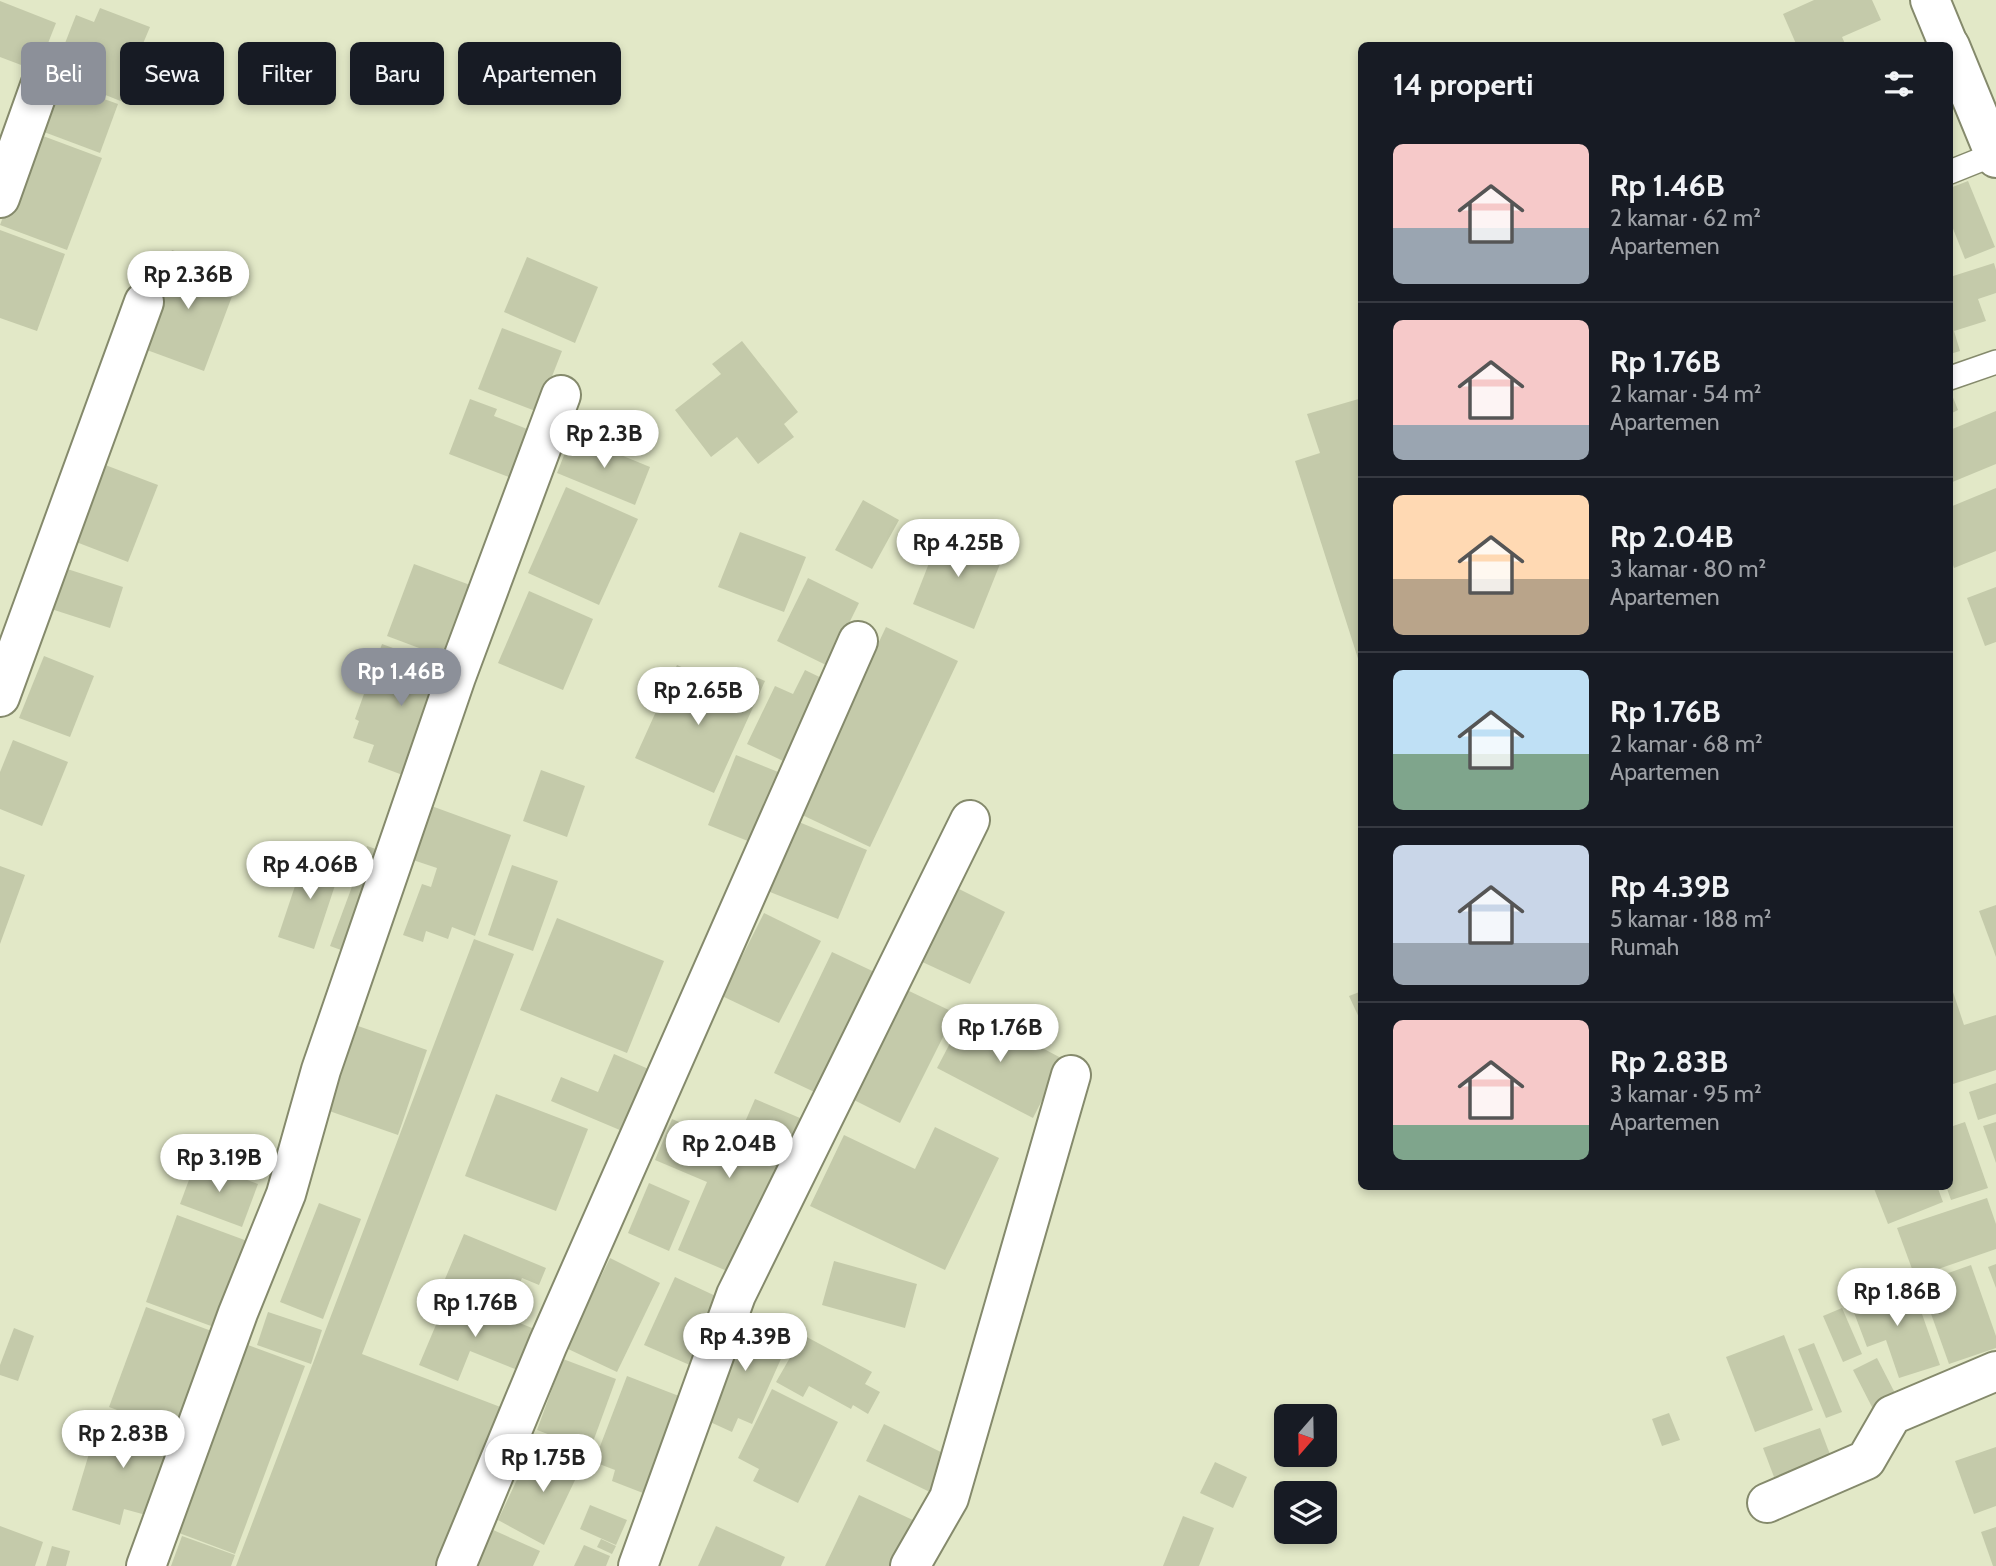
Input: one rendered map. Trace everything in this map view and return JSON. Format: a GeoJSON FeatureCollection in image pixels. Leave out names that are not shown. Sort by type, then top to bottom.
{"type":"FeatureCollection","features":[{"type":"Feature","properties":{"kind":"street"},"geometry":{"type":"LineString","coordinates":[[1930,0],[1947,42]]}},
{"type":"Feature","properties":{"kind":"street"},"geometry":{"type":"LineString","coordinates":[[1953,56],[1995,156]]}},
{"type":"Feature","properties":{"kind":"street"},"geometry":{"type":"LineString","coordinates":[[0,198],[34,105]]}},
{"type":"Feature","properties":{"kind":"street"},"geometry":{"type":"LineString","coordinates":[[0,697],[144,302]]}},
{"type":"Feature","properties":{"kind":"street"},"geometry":{"type":"LineString","coordinates":[[146,1566],[238,1313],[286,1194],[321,1070],[456,677],[561,395]]}},
{"type":"Feature","properties":{"kind":"street"},"geometry":{"type":"LineString","coordinates":[[456,1566],[548,1344],[858,641]]}},
{"type":"Feature","properties":{"kind":"street"},"geometry":{"type":"LineString","coordinates":[[638,1566],[736,1295],[970,820]]}},
{"type":"Feature","properties":{"kind":"street"},"geometry":{"type":"LineString","coordinates":[[910,1566],[949,1498],[1071,1075]]}},
{"type":"Feature","properties":{"kind":"street"},"geometry":{"type":"LineString","coordinates":[[1767,1503],[1866,1460],[1892,1415],[1996,1371]]}},
{"type":"Feature","properties":{"kind":"lane"},"geometry":{"type":"LineString","coordinates":[[1953,171],[1995,156]]}},
{"type":"Feature","properties":{"kind":"lane"},"geometry":{"type":"LineString","coordinates":[[1953,377],[1996,362]]}},
{"type":"Feature","properties":{"kind":"building"},"geometry":{"type":"Polygon","coordinates":[[[1814,0],[1872,0],[1881,20],[1842,37],[1844,42],[1795,42],[1783,14],[1814,0]]]}},
{"type":"Feature","properties":{"kind":"building"},"geometry":{"type":"Polygon","coordinates":[[[0,1],[56,23],[48,42],[21,42],[21,65],[0,57],[0,1]]]}},
{"type":"Feature","properties":{"kind":"building"},"geometry":{"type":"Polygon","coordinates":[[[100,8],[150,27],[144,42],[120,42],[120,101],[106,95],[106,42],[65,42],[76,15],[94,22],[100,8]]]}},
{"type":"Feature","properties":{"kind":"building"},"geometry":{"type":"Polygon","coordinates":[[[106,100],[118,104],[100,153],[36,129],[45,105],[106,105],[106,100]]]}},
{"type":"Feature","properties":{"kind":"building"},"geometry":{"type":"Polygon","coordinates":[[[35,133],[102,158],[67,250],[0,225],[35,133]]]}},
{"type":"Feature","properties":{"kind":"building"},"geometry":{"type":"Polygon","coordinates":[[[1968,181],[1995,247],[1965,259],[1953,229],[1953,187],[1968,181]]]}},
{"type":"Feature","properties":{"kind":"building"},"geometry":{"type":"Polygon","coordinates":[[[0,230],[65,254],[37,331],[0,318],[0,230]]]}},
{"type":"Feature","properties":{"kind":"building"},"geometry":{"type":"Polygon","coordinates":[[[172,250],[240,275],[204,371],[136,346],[172,250]]]}},
{"type":"Feature","properties":{"kind":"building"},"geometry":{"type":"Polygon","coordinates":[[[527,257],[598,287],[575,343],[504,312],[527,257]]]}},
{"type":"Feature","properties":{"kind":"building"},"geometry":{"type":"Polygon","coordinates":[[[1994,263],[1996,270],[1996,293],[1978,299],[1986,321],[1954,331],[1960,351],[1953,353],[1953,276],[1994,263]]]}},
{"type":"Feature","properties":{"kind":"building"},"geometry":{"type":"Polygon","coordinates":[[[502,328],[562,351],[538,412],[478,389],[502,328]]]}},
{"type":"Feature","properties":{"kind":"building"},"geometry":{"type":"Polygon","coordinates":[[[742,341],[798,412],[784,424],[794,437],[758,464],[737,437],[711,457],[675,410],[721,374],[712,364],[742,341]]]}},
{"type":"Feature","properties":{"kind":"building"},"geometry":{"type":"Polygon","coordinates":[[[1953,398],[1958,410],[1953,412],[1953,398]]]}},
{"type":"Feature","properties":{"kind":"building"},"geometry":{"type":"Polygon","coordinates":[[[470,399],[497,409],[494,416],[545,436],[527,484],[449,454],[470,399]]]}},
{"type":"Feature","properties":{"kind":"building"},"geometry":{"type":"Polygon","coordinates":[[[1358,399],[1358,659],[1295,461],[1320,453],[1307,414],[1358,399]]]}},
{"type":"Feature","properties":{"kind":"building"},"geometry":{"type":"Polygon","coordinates":[[[1996,411],[1996,464],[1953,482],[1953,429],[1996,411]]]}},
{"type":"Feature","properties":{"kind":"building"},"geometry":{"type":"Polygon","coordinates":[[[572,435],[650,467],[635,505],[557,473],[572,435]]]}},
{"type":"Feature","properties":{"kind":"building"},"geometry":{"type":"Polygon","coordinates":[[[100,463],[158,485],[128,562],[71,540],[100,463]]]}},
{"type":"Feature","properties":{"kind":"building"},"geometry":{"type":"Polygon","coordinates":[[[566,487],[638,519],[599,605],[528,573],[566,487]]]}},
{"type":"Feature","properties":{"kind":"building"},"geometry":{"type":"Polygon","coordinates":[[[1996,488],[1996,551],[1954,568],[1953,506],[1996,488]]]}},
{"type":"Feature","properties":{"kind":"building"},"geometry":{"type":"Polygon","coordinates":[[[863,500],[899,520],[872,569],[835,550],[863,500]]]}},
{"type":"Feature","properties":{"kind":"building"},"geometry":{"type":"Polygon","coordinates":[[[942,530],[1004,554],[974,629],[913,604],[942,530]]]}},
{"type":"Feature","properties":{"kind":"building"},"geometry":{"type":"Polygon","coordinates":[[[740,532],[806,557],[784,612],[718,587],[740,532]]]}},
{"type":"Feature","properties":{"kind":"building"},"geometry":{"type":"Polygon","coordinates":[[[414,564],[478,588],[451,660],[387,636],[414,564]]]}},
{"type":"Feature","properties":{"kind":"building"},"geometry":{"type":"Polygon","coordinates":[[[58,566],[123,587],[110,628],[45,607],[58,566]]]}},
{"type":"Feature","properties":{"kind":"building"},"geometry":{"type":"Polygon","coordinates":[[[808,578],[859,603],[828,666],[777,641],[808,578]]]}},
{"type":"Feature","properties":{"kind":"building"},"geometry":{"type":"Polygon","coordinates":[[[1996,587],[1996,642],[1985,646],[1967,598],[1996,587]]]}},
{"type":"Feature","properties":{"kind":"building"},"geometry":{"type":"Polygon","coordinates":[[[529,591],[593,619],[563,690],[498,663],[529,591]]]}},
{"type":"Feature","properties":{"kind":"building"},"geometry":{"type":"Polygon","coordinates":[[[886,627],[958,661],[870,847],[798,813],[886,627]]]}},
{"type":"Feature","properties":{"kind":"building"},"geometry":{"type":"Polygon","coordinates":[[[382,644],[459,672],[408,777],[368,762],[374,745],[353,738],[359,721],[355,719],[382,644]]]}},
{"type":"Feature","properties":{"kind":"building"},"geometry":{"type":"Polygon","coordinates":[[[44,656],[94,676],[70,737],[19,718],[44,656]]]}},
{"type":"Feature","properties":{"kind":"building"},"geometry":{"type":"Polygon","coordinates":[[[677,665],[735,691],[743,672],[765,681],[714,793],[635,758],[677,665]]]}},
{"type":"Feature","properties":{"kind":"building"},"geometry":{"type":"Polygon","coordinates":[[[805,670],[836,685],[796,767],[747,744],[775,686],[793,694],[805,670]]]}},
{"type":"Feature","properties":{"kind":"building"},"geometry":{"type":"Polygon","coordinates":[[[13,740],[68,762],[42,826],[0,809],[0,772],[13,740]]]}},
{"type":"Feature","properties":{"kind":"building"},"geometry":{"type":"Polygon","coordinates":[[[736,755],[793,778],[765,848],[708,825],[736,755]]]}},
{"type":"Feature","properties":{"kind":"building"},"geometry":{"type":"Polygon","coordinates":[[[541,770],[585,786],[567,837],[523,821],[541,770]]]}},
{"type":"Feature","properties":{"kind":"building"},"geometry":{"type":"Polygon","coordinates":[[[426,804],[511,835],[475,936],[452,927],[448,939],[426,931],[423,942],[403,935],[422,884],[431,887],[437,868],[407,858],[426,804]]]}},
{"type":"Feature","properties":{"kind":"building"},"geometry":{"type":"Polygon","coordinates":[[[794,820],[867,850],[838,919],[765,890],[794,820]]]}},
{"type":"Feature","properties":{"kind":"building"},"geometry":{"type":"Polygon","coordinates":[[[367,846],[411,861],[374,962],[330,946],[367,846]]]}},
{"type":"Feature","properties":{"kind":"building"},"geometry":{"type":"Polygon","coordinates":[[[306,853],[342,864],[314,949],[278,937],[306,853]]]}},
{"type":"Feature","properties":{"kind":"building"},"geometry":{"type":"Polygon","coordinates":[[[512,865],[558,881],[533,951],[488,935],[512,865]]]}},
{"type":"Feature","properties":{"kind":"building"},"geometry":{"type":"Polygon","coordinates":[[[0,866],[25,875],[0,944],[0,866]]]}},
{"type":"Feature","properties":{"kind":"building"},"geometry":{"type":"Polygon","coordinates":[[[953,886],[1005,912],[970,984],[918,960],[953,886]]]}},
{"type":"Feature","properties":{"kind":"building"},"geometry":{"type":"Polygon","coordinates":[[[1996,905],[1996,957],[1979,911],[1996,905]]]}},
{"type":"Feature","properties":{"kind":"building"},"geometry":{"type":"Polygon","coordinates":[[[764,913],[821,941],[779,1023],[722,996],[764,913]]]}},
{"type":"Feature","properties":{"kind":"building"},"geometry":{"type":"Polygon","coordinates":[[[557,918],[664,961],[627,1053],[520,1010],[557,918]]]}},
{"type":"Feature","properties":{"kind":"building"},"geometry":{"type":"Polygon","coordinates":[[[474,939],[514,954],[362,1354],[503,1408],[443,1566],[236,1566],[474,939]]]}},
{"type":"Feature","properties":{"kind":"building"},"geometry":{"type":"Polygon","coordinates":[[[832,952],[883,976],[825,1097],[774,1073],[832,952]]]}},
{"type":"Feature","properties":{"kind":"building"},"geometry":{"type":"Polygon","coordinates":[[[907,990],[955,1013],[900,1123],[854,1100],[907,990]]]}},
{"type":"Feature","properties":{"kind":"building"},"geometry":{"type":"Polygon","coordinates":[[[1953,992],[1964,1025],[1996,1015],[1996,1070],[1953,1084],[1953,992]]]}},
{"type":"Feature","properties":{"kind":"building"},"geometry":{"type":"Polygon","coordinates":[[[1358,993],[1358,1015],[1349,996],[1358,993]]]}},
{"type":"Feature","properties":{"kind":"building"},"geometry":{"type":"Polygon","coordinates":[[[968,1009],[1063,1059],[1033,1118],[937,1068],[968,1009]]]}},
{"type":"Feature","properties":{"kind":"building"},"geometry":{"type":"Polygon","coordinates":[[[358,1026],[427,1050],[398,1135],[292,1098],[311,1044],[347,1057],[358,1026]]]}},
{"type":"Feature","properties":{"kind":"building"},"geometry":{"type":"Polygon","coordinates":[[[614,1054],[660,1074],[634,1136],[551,1101],[561,1077],[598,1092],[614,1054]]]}},
{"type":"Feature","properties":{"kind":"building"},"geometry":{"type":"Polygon","coordinates":[[[1996,1083],[1996,1114],[1978,1120],[1969,1092],[1996,1083]]]}},
{"type":"Feature","properties":{"kind":"building"},"geometry":{"type":"Polygon","coordinates":[[[496,1094],[588,1129],[556,1211],[465,1176],[496,1094]]]}},
{"type":"Feature","properties":{"kind":"building"},"geometry":{"type":"Polygon","coordinates":[[[755,1099],[800,1118],[734,1274],[678,1250],[707,1182],[655,1160],[672,1119],[735,1145],[755,1099]]]}},
{"type":"Feature","properties":{"kind":"building"},"geometry":{"type":"Polygon","coordinates":[[[1965,1122],[1988,1188],[1951,1200],[1947,1190],[1953,1190],[1953,1126],[1965,1122]]]}},
{"type":"Feature","properties":{"kind":"building"},"geometry":{"type":"Polygon","coordinates":[[[1996,1122],[1996,1163],[1983,1126],[1996,1122]]]}},
{"type":"Feature","properties":{"kind":"building"},"geometry":{"type":"Polygon","coordinates":[[[935,1127],[999,1158],[945,1270],[810,1206],[844,1135],[915,1169],[935,1127]]]}},
{"type":"Feature","properties":{"kind":"building"},"geometry":{"type":"Polygon","coordinates":[[[196,1161],[258,1184],[242,1227],[180,1204],[196,1161]]]}},
{"type":"Feature","properties":{"kind":"building"},"geometry":{"type":"Polygon","coordinates":[[[649,1183],[690,1201],[669,1251],[628,1233],[649,1183]]]}},
{"type":"Feature","properties":{"kind":"building"},"geometry":{"type":"Polygon","coordinates":[[[1875,1190],[1938,1190],[1943,1202],[1888,1224],[1875,1190]]]}},
{"type":"Feature","properties":{"kind":"building"},"geometry":{"type":"Polygon","coordinates":[[[1987,1198],[1996,1224],[1996,1249],[1915,1277],[1897,1228],[1987,1198]]]}},
{"type":"Feature","properties":{"kind":"building"},"geometry":{"type":"Polygon","coordinates":[[[319,1203],[361,1219],[323,1319],[280,1302],[319,1203]]]}},
{"type":"Feature","properties":{"kind":"building"},"geometry":{"type":"Polygon","coordinates":[[[177,1215],[261,1246],[230,1333],[146,1302],[177,1215]]]}},
{"type":"Feature","properties":{"kind":"building"},"geometry":{"type":"Polygon","coordinates":[[[464,1234],[546,1268],[539,1285],[522,1278],[510,1306],[445,1279],[464,1234]]]}},
{"type":"Feature","properties":{"kind":"building"},"geometry":{"type":"Polygon","coordinates":[[[610,1258],[660,1283],[617,1372],[566,1348],[610,1258]]]}},
{"type":"Feature","properties":{"kind":"building"},"geometry":{"type":"Polygon","coordinates":[[[834,1261],[917,1284],[905,1328],[822,1305],[834,1261]]]}},
{"type":"Feature","properties":{"kind":"building"},"geometry":{"type":"Polygon","coordinates":[[[1996,1264],[1996,1288],[1988,1267],[1996,1264]]]}},
{"type":"Feature","properties":{"kind":"building"},"geometry":{"type":"Polygon","coordinates":[[[1971,1265],[1996,1336],[1996,1348],[1949,1364],[1920,1283],[1971,1265]]]}},
{"type":"Feature","properties":{"kind":"building"},"geometry":{"type":"Polygon","coordinates":[[[675,1277],[722,1299],[692,1366],[644,1345],[675,1277]]]}},
{"type":"Feature","properties":{"kind":"building"},"geometry":{"type":"Polygon","coordinates":[[[1910,1280],[1940,1365],[1899,1378],[1886,1340],[1867,1347],[1850,1302],[1910,1280]]]}},
{"type":"Feature","properties":{"kind":"building"},"geometry":{"type":"Polygon","coordinates":[[[449,1294],[537,1330],[520,1371],[470,1351],[458,1381],[419,1365],[449,1294]]]}},
{"type":"Feature","properties":{"kind":"building"},"geometry":{"type":"Polygon","coordinates":[[[146,1307],[228,1337],[190,1437],[109,1407],[146,1307]]]}},
{"type":"Feature","properties":{"kind":"building"},"geometry":{"type":"Polygon","coordinates":[[[1842,1308],[1862,1354],[1843,1362],[1823,1316],[1842,1308]]]}},
{"type":"Feature","properties":{"kind":"building"},"geometry":{"type":"Polygon","coordinates":[[[268,1312],[322,1330],[311,1364],[257,1345],[268,1312]]]}},
{"type":"Feature","properties":{"kind":"building"},"geometry":{"type":"Polygon","coordinates":[[[743,1312],[792,1334],[752,1424],[738,1418],[732,1432],[697,1416],[743,1312]]]}},
{"type":"Feature","properties":{"kind":"building"},"geometry":{"type":"Polygon","coordinates":[[[14,1328],[34,1336],[18,1381],[0,1375],[0,1365],[14,1328]]]}},
{"type":"Feature","properties":{"kind":"building"},"geometry":{"type":"Polygon","coordinates":[[[803,1335],[872,1372],[865,1384],[880,1392],[868,1414],[853,1405],[851,1409],[809,1386],[803,1397],[776,1382],[803,1335]]]}},
{"type":"Feature","properties":{"kind":"building"},"geometry":{"type":"Polygon","coordinates":[[[1784,1335],[1813,1410],[1755,1432],[1726,1357],[1784,1335]]]}},
{"type":"Feature","properties":{"kind":"building"},"geometry":{"type":"Polygon","coordinates":[[[232,1339],[305,1366],[235,1554],[163,1527],[232,1339]]]}},
{"type":"Feature","properties":{"kind":"building"},"geometry":{"type":"Polygon","coordinates":[[[1814,1343],[1842,1412],[1826,1418],[1798,1349],[1814,1343]]]}},
{"type":"Feature","properties":{"kind":"building"},"geometry":{"type":"Polygon","coordinates":[[[1877,1358],[1897,1397],[1873,1409],[1853,1370],[1877,1358]]]}},
{"type":"Feature","properties":{"kind":"building"},"geometry":{"type":"Polygon","coordinates":[[[563,1359],[616,1379],[590,1450],[537,1430],[563,1359]]]}},
{"type":"Feature","properties":{"kind":"building"},"geometry":{"type":"Polygon","coordinates":[[[627,1376],[679,1396],[643,1493],[612,1481],[615,1470],[594,1462],[627,1376]]]}},
{"type":"Feature","properties":{"kind":"building"},"geometry":{"type":"Polygon","coordinates":[[[772,1389],[838,1422],[798,1503],[753,1481],[759,1469],[738,1458],[772,1389]]]}},
{"type":"Feature","properties":{"kind":"building"},"geometry":{"type":"Polygon","coordinates":[[[1669,1413],[1680,1440],[1662,1446],[1652,1419],[1669,1413]]]}},
{"type":"Feature","properties":{"kind":"building"},"geometry":{"type":"Polygon","coordinates":[[[101,1414],[180,1438],[146,1515],[124,1509],[120,1525],[72,1510],[101,1414]]]}},
{"type":"Feature","properties":{"kind":"building"},"geometry":{"type":"Polygon","coordinates":[[[884,1424],[955,1459],[936,1495],[866,1461],[884,1424]]]}},
{"type":"Feature","properties":{"kind":"building"},"geometry":{"type":"Polygon","coordinates":[[[1820,1428],[1831,1457],[1774,1477],[1763,1448],[1820,1428]]]}},
{"type":"Feature","properties":{"kind":"building"},"geometry":{"type":"Polygon","coordinates":[[[557,1441],[587,1455],[544,1545],[498,1520],[523,1467],[540,1475],[557,1441]]]}},
{"type":"Feature","properties":{"kind":"building"},"geometry":{"type":"Polygon","coordinates":[[[1996,1447],[1996,1506],[1974,1514],[1955,1461],[1996,1447]]]}},
{"type":"Feature","properties":{"kind":"building"},"geometry":{"type":"Polygon","coordinates":[[[1215,1462],[1247,1477],[1233,1508],[1200,1493],[1215,1462]]]}},
{"type":"Feature","properties":{"kind":"building"},"geometry":{"type":"Polygon","coordinates":[[[859,1495],[915,1521],[893,1566],[825,1566],[859,1495]]]}},
{"type":"Feature","properties":{"kind":"building"},"geometry":{"type":"Polygon","coordinates":[[[590,1505],[627,1520],[616,1545],[580,1529],[590,1505]]]}},
{"type":"Feature","properties":{"kind":"building"},"geometry":{"type":"Polygon","coordinates":[[[1183,1516],[1214,1528],[1199,1566],[1163,1566],[1183,1516]]]}},
{"type":"Feature","properties":{"kind":"building"},"geometry":{"type":"Polygon","coordinates":[[[0,1526],[43,1542],[35,1566],[0,1566],[0,1526]]]}},
{"type":"Feature","properties":{"kind":"building"},"geometry":{"type":"Polygon","coordinates":[[[716,1526],[785,1557],[781,1566],[698,1566],[716,1526]]]}},
{"type":"Feature","properties":{"kind":"building"},"geometry":{"type":"Polygon","coordinates":[[[1996,1527],[1996,1566],[1993,1566],[1981,1532],[1996,1527]]]}},
{"type":"Feature","properties":{"kind":"building"},"geometry":{"type":"Polygon","coordinates":[[[491,1529],[540,1551],[533,1566],[473,1566],[491,1529]]]}},
{"type":"Feature","properties":{"kind":"building"},"geometry":{"type":"Polygon","coordinates":[[[182,1536],[235,1555],[231,1566],[171,1566],[182,1536]]]}},
{"type":"Feature","properties":{"kind":"building"},"geometry":{"type":"Polygon","coordinates":[[[601,1539],[616,1546],[612,1554],[597,1547],[601,1539]]]}},
{"type":"Feature","properties":{"kind":"building"},"geometry":{"type":"Polygon","coordinates":[[[584,1545],[610,1556],[606,1566],[574,1566],[584,1545]]]}},
{"type":"Feature","properties":{"kind":"building"},"geometry":{"type":"Polygon","coordinates":[[[52,1546],[70,1551],[66,1566],[46,1566],[52,1546]]]}}]}
